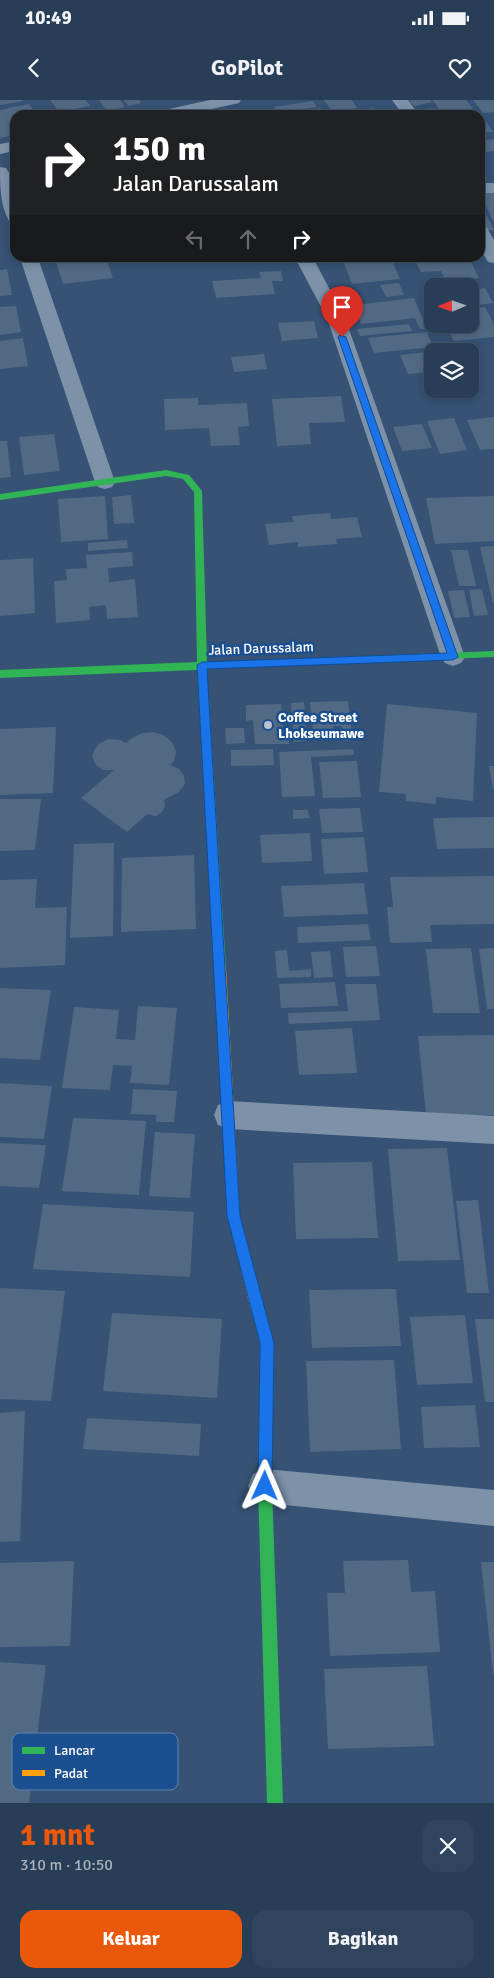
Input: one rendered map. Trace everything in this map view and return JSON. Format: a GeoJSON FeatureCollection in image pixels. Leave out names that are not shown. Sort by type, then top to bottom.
{"type":"FeatureCollection","features":[{"type":"Feature","properties":{"kind":"street"},"geometry":{"type":"LineString","coordinates":[[215,110],[234,100]]}},
{"type":"Feature","properties":{"kind":"street"},"geometry":{"type":"LineString","coordinates":[[0,172],[10,201]]}},
{"type":"Feature","properties":{"kind":"street"},"geometry":{"type":"LineString","coordinates":[[485,240],[494,258]]}},
{"type":"Feature","properties":{"kind":"street"},"geometry":{"type":"LineString","coordinates":[[30,262],[105,482]]}},
{"type":"Feature","properties":{"kind":"street"},"geometry":{"type":"LineString","coordinates":[[306,262],[336,318],[453,657]]}},
{"type":"Feature","properties":{"kind":"street"},"geometry":{"type":"LineString","coordinates":[[0,497],[166,473],[186,477],[198,491],[202,665],[234,1216],[267,1343],[265,1486],[274,1803]]}},
{"type":"Feature","properties":{"kind":"street","name":"Jalan Darussalam"},"geometry":{"type":"LineString","coordinates":[[0,674],[494,654]]}},
{"type":"Feature","properties":{"kind":"street"},"geometry":{"type":"LineString","coordinates":[[229,1115],[494,1130]]}},
{"type":"Feature","properties":{"kind":"street"},"geometry":{"type":"LineString","coordinates":[[265,1486],[494,1508]]}},
{"type":"Feature","properties":{"kind":"building"},"geometry":{"type":"Polygon","coordinates":[[[0,100],[23,100],[23,101],[0,105],[0,100]]]}},
{"type":"Feature","properties":{"kind":"building"},"geometry":{"type":"Polygon","coordinates":[[[50,100],[86,100],[90,106],[69,110],[58,110],[50,100]]]}},
{"type":"Feature","properties":{"kind":"building"},"geometry":{"type":"Polygon","coordinates":[[[99,100],[120,100],[125,107],[112,110],[106,110],[99,100]]]}},
{"type":"Feature","properties":{"kind":"building"},"geometry":{"type":"Polygon","coordinates":[[[124,100],[139,100],[141,103],[129,106],[124,100]]]}},
{"type":"Feature","properties":{"kind":"building"},"geometry":{"type":"Polygon","coordinates":[[[324,100],[352,100],[357,108],[345,110],[332,110],[324,100]]]}},
{"type":"Feature","properties":{"kind":"building"},"geometry":{"type":"Polygon","coordinates":[[[409,100],[430,100],[432,102],[414,106],[409,100]]]}},
{"type":"Feature","properties":{"kind":"building"},"geometry":{"type":"Polygon","coordinates":[[[433,100],[466,100],[474,110],[446,110],[439,110],[433,100]]]}},
{"type":"Feature","properties":{"kind":"building"},"geometry":{"type":"Polygon","coordinates":[[[473,100],[494,100],[494,112],[485,113],[485,110],[481,110],[473,100]]]}},
{"type":"Feature","properties":{"kind":"building"},"geometry":{"type":"Polygon","coordinates":[[[313,101],[317,107],[298,110],[276,110],[274,107],[313,101]]]}},
{"type":"Feature","properties":{"kind":"building"},"geometry":{"type":"Polygon","coordinates":[[[29,104],[33,110],[10,110],[10,136],[0,138],[0,110],[29,104]]]}},
{"type":"Feature","properties":{"kind":"building"},"geometry":{"type":"Polygon","coordinates":[[[433,108],[435,110],[418,110],[433,108]]]}},
{"type":"Feature","properties":{"kind":"building"},"geometry":{"type":"Polygon","coordinates":[[[485,120],[493,132],[485,133],[485,120]]]}},
{"type":"Feature","properties":{"kind":"building"},"geometry":{"type":"Polygon","coordinates":[[[494,139],[494,151],[485,152],[485,140],[494,139]]]}},
{"type":"Feature","properties":{"kind":"building"},"geometry":{"type":"Polygon","coordinates":[[[494,191],[494,223],[485,204],[485,192],[494,191]]]}},
{"type":"Feature","properties":{"kind":"building"},"geometry":{"type":"Polygon","coordinates":[[[485,212],[494,230],[485,231],[485,212]]]}},
{"type":"Feature","properties":{"kind":"building"},"geometry":{"type":"Polygon","coordinates":[[[56,262],[107,262],[113,278],[63,284],[56,262]]]}},
{"type":"Feature","properties":{"kind":"building"},"geometry":{"type":"Polygon","coordinates":[[[344,262],[393,262],[400,279],[352,284],[344,262]]]}},
{"type":"Feature","properties":{"kind":"building"},"geometry":{"type":"Polygon","coordinates":[[[416,262],[471,262],[479,278],[444,278],[441,271],[421,272],[416,262]]]}},
{"type":"Feature","properties":{"kind":"building"},"geometry":{"type":"Polygon","coordinates":[[[7,269],[12,295],[0,296],[0,270],[7,269]]]}},
{"type":"Feature","properties":{"kind":"building"},"geometry":{"type":"Polygon","coordinates":[[[281,271],[283,281],[272,281],[275,294],[216,298],[212,281],[261,278],[259,272],[281,271]]]}},
{"type":"Feature","properties":{"kind":"building"},"geometry":{"type":"Polygon","coordinates":[[[399,283],[404,295],[386,297],[380,285],[399,283]]]}},
{"type":"Feature","properties":{"kind":"building"},"geometry":{"type":"Polygon","coordinates":[[[485,288],[493,303],[479,305],[479,289],[485,288]]]}},
{"type":"Feature","properties":{"kind":"building"},"geometry":{"type":"Polygon","coordinates":[[[414,298],[424,322],[424,329],[420,329],[415,318],[361,324],[354,305],[414,298]]]}},
{"type":"Feature","properties":{"kind":"building"},"geometry":{"type":"Polygon","coordinates":[[[16,306],[21,332],[0,335],[0,307],[16,306]]]}},
{"type":"Feature","properties":{"kind":"building"},"geometry":{"type":"Polygon","coordinates":[[[485,307],[494,324],[494,337],[454,341],[450,333],[479,333],[479,308],[485,307]]]}},
{"type":"Feature","properties":{"kind":"building"},"geometry":{"type":"Polygon","coordinates":[[[314,321],[318,338],[282,341],[278,323],[314,321]]]}},
{"type":"Feature","properties":{"kind":"building"},"geometry":{"type":"Polygon","coordinates":[[[409,324],[412,331],[360,336],[357,329],[409,324]]]}},
{"type":"Feature","properties":{"kind":"building"},"geometry":{"type":"Polygon","coordinates":[[[424,332],[427,333],[431,343],[424,343],[424,348],[374,353],[368,338],[424,332]]]}},
{"type":"Feature","properties":{"kind":"building"},"geometry":{"type":"Polygon","coordinates":[[[23,338],[28,366],[0,369],[0,341],[23,338]]]}},
{"type":"Feature","properties":{"kind":"building"},"geometry":{"type":"Polygon","coordinates":[[[424,352],[424,373],[408,374],[400,355],[424,352]]]}},
{"type":"Feature","properties":{"kind":"building"},"geometry":{"type":"Polygon","coordinates":[[[264,354],[267,369],[234,372],[231,357],[264,354]]]}},
{"type":"Feature","properties":{"kind":"building"},"geometry":{"type":"Polygon","coordinates":[[[341,396],[345,422],[309,423],[311,444],[277,446],[272,399],[341,396]]]}},
{"type":"Feature","properties":{"kind":"building"},"geometry":{"type":"Polygon","coordinates":[[[198,398],[198,405],[247,403],[249,426],[238,427],[240,445],[211,446],[209,428],[165,430],[164,399],[198,398]]]}},
{"type":"Feature","properties":{"kind":"building"},"geometry":{"type":"Polygon","coordinates":[[[494,417],[494,449],[480,450],[467,420],[494,417]]]}},
{"type":"Feature","properties":{"kind":"building"},"geometry":{"type":"Polygon","coordinates":[[[454,418],[467,450],[440,454],[427,421],[454,418]]]}},
{"type":"Feature","properties":{"kind":"building"},"geometry":{"type":"Polygon","coordinates":[[[422,424],[432,448],[402,451],[393,427],[422,424]]]}},
{"type":"Feature","properties":{"kind":"building"},"geometry":{"type":"Polygon","coordinates":[[[54,434],[60,471],[24,475],[19,437],[54,434]]]}},
{"type":"Feature","properties":{"kind":"building"},"geometry":{"type":"Polygon","coordinates":[[[0,441],[7,441],[11,477],[0,478],[0,441]]]}},
{"type":"Feature","properties":{"kind":"building"},"geometry":{"type":"Polygon","coordinates":[[[131,495],[134,523],[114,524],[112,497],[131,495]]]}},
{"type":"Feature","properties":{"kind":"building"},"geometry":{"type":"Polygon","coordinates":[[[105,496],[108,539],[61,542],[58,499],[105,496]]]}},
{"type":"Feature","properties":{"kind":"building"},"geometry":{"type":"Polygon","coordinates":[[[494,496],[494,541],[435,544],[426,498],[494,496]]]}},
{"type":"Feature","properties":{"kind":"building"},"geometry":{"type":"Polygon","coordinates":[[[330,513],[331,519],[357,517],[362,537],[336,539],[337,544],[298,547],[298,542],[269,545],[265,524],[293,522],[292,516],[330,513]]]}},
{"type":"Feature","properties":{"kind":"building"},"geometry":{"type":"Polygon","coordinates":[[[127,540],[128,548],[88,551],[88,543],[127,540]]]}},
{"type":"Feature","properties":{"kind":"building"},"geometry":{"type":"Polygon","coordinates":[[[494,546],[494,603],[493,603],[480,547],[494,546]]]}},
{"type":"Feature","properties":{"kind":"building"},"geometry":{"type":"Polygon","coordinates":[[[451,550],[468,550],[476,586],[459,586],[451,550]]]}},
{"type":"Feature","properties":{"kind":"building"},"geometry":{"type":"Polygon","coordinates":[[[132,552],[133,566],[108,568],[109,582],[135,579],[138,617],[107,619],[106,605],[89,607],[90,620],[56,623],[54,581],[67,580],[66,569],[87,568],[86,555],[132,552]]]}},
{"type":"Feature","properties":{"kind":"building"},"geometry":{"type":"Polygon","coordinates":[[[33,558],[35,613],[0,616],[0,560],[33,558]]]}},
{"type":"Feature","properties":{"kind":"building"},"geometry":{"type":"Polygon","coordinates":[[[482,589],[488,615],[474,616],[469,590],[482,589]]]}},
{"type":"Feature","properties":{"kind":"building"},"geometry":{"type":"Polygon","coordinates":[[[464,590],[470,617],[454,618],[448,591],[464,590]]]}},
{"type":"Feature","properties":{"kind":"building"},"geometry":{"type":"Polygon","coordinates":[[[348,701],[353,740],[343,741],[342,726],[333,726],[335,740],[314,740],[310,702],[348,701]]]}},
{"type":"Feature","properties":{"kind":"building"},"geometry":{"type":"Polygon","coordinates":[[[304,702],[307,741],[294,742],[291,703],[304,702]]]}},
{"type":"Feature","properties":{"kind":"building","name":"Coffee Street Lhokseumawe"},"geometry":{"type":"Polygon","coordinates":[[[281,704],[283,730],[288,730],[289,744],[255,744],[253,720],[246,721],[246,705],[281,704]]]}},
{"type":"Feature","properties":{"kind":"building"},"geometry":{"type":"Polygon","coordinates":[[[387,704],[477,713],[473,801],[436,797],[436,804],[406,801],[406,794],[379,792],[387,704]]]}},
{"type":"Feature","properties":{"kind":"building"},"geometry":{"type":"Polygon","coordinates":[[[56,727],[53,793],[0,795],[0,729],[56,727]]]}},
{"type":"Feature","properties":{"kind":"building"},"geometry":{"type":"Polygon","coordinates":[[[225,728],[244,728],[245,743],[226,744],[225,728]]]}},
{"type":"Feature","properties":{"kind":"building"},"geometry":{"type":"Polygon","coordinates":[[[154,732],[165,736],[173,743],[176,752],[174,761],[170,765],[179,769],[184,776],[185,784],[179,792],[164,800],[165,806],[162,812],[156,816],[147,814],[127,832],[81,798],[114,770],[104,770],[96,765],[92,757],[94,750],[100,743],[109,739],[120,740],[126,743],[142,733],[154,732]]]}},
{"type":"Feature","properties":{"kind":"building"},"geometry":{"type":"Polygon","coordinates":[[[273,749],[274,765],[231,766],[231,750],[273,749]]]}},
{"type":"Feature","properties":{"kind":"building"},"geometry":{"type":"Polygon","coordinates":[[[353,749],[354,755],[311,757],[315,796],[282,797],[279,752],[353,749]]]}},
{"type":"Feature","properties":{"kind":"building"},"geometry":{"type":"Polygon","coordinates":[[[357,761],[361,797],[323,798],[319,762],[357,761]]]}},
{"type":"Feature","properties":{"kind":"building"},"geometry":{"type":"Polygon","coordinates":[[[489,766],[494,766],[494,790],[493,790],[489,766]]]}},
{"type":"Feature","properties":{"kind":"building"},"geometry":{"type":"Polygon","coordinates":[[[0,799],[41,799],[35,850],[0,851],[0,799]]]}},
{"type":"Feature","properties":{"kind":"building"},"geometry":{"type":"Polygon","coordinates":[[[360,808],[363,832],[322,833],[319,809],[360,808]]]}},
{"type":"Feature","properties":{"kind":"building"},"geometry":{"type":"Polygon","coordinates":[[[293,810],[308,810],[309,818],[293,819],[293,810]]]}},
{"type":"Feature","properties":{"kind":"building"},"geometry":{"type":"Polygon","coordinates":[[[494,817],[494,848],[437,849],[433,818],[494,817]]]}},
{"type":"Feature","properties":{"kind":"building"},"geometry":{"type":"Polygon","coordinates":[[[310,833],[312,861],[262,863],[260,835],[310,833]]]}},
{"type":"Feature","properties":{"kind":"building"},"geometry":{"type":"Polygon","coordinates":[[[364,837],[368,872],[324,874],[321,839],[364,837]]]}},
{"type":"Feature","properties":{"kind":"building"},"geometry":{"type":"Polygon","coordinates":[[[114,843],[113,936],[70,938],[74,844],[114,843]]]}},
{"type":"Feature","properties":{"kind":"building"},"geometry":{"type":"Polygon","coordinates":[[[194,855],[196,929],[121,932],[122,858],[194,855]]]}},
{"type":"Feature","properties":{"kind":"building"},"geometry":{"type":"Polygon","coordinates":[[[494,876],[494,924],[430,925],[432,942],[390,943],[387,907],[393,907],[390,877],[494,876]]]}},
{"type":"Feature","properties":{"kind":"building"},"geometry":{"type":"Polygon","coordinates":[[[37,879],[35,908],[67,907],[65,965],[0,968],[0,880],[37,879]]]}},
{"type":"Feature","properties":{"kind":"building"},"geometry":{"type":"Polygon","coordinates":[[[364,883],[368,914],[284,917],[281,886],[364,883]]]}},
{"type":"Feature","properties":{"kind":"building"},"geometry":{"type":"Polygon","coordinates":[[[368,924],[371,940],[298,943],[297,927],[368,924]]]}},
{"type":"Feature","properties":{"kind":"building"},"geometry":{"type":"Polygon","coordinates":[[[376,946],[380,976],[346,977],[343,947],[376,946]]]}},
{"type":"Feature","properties":{"kind":"building"},"geometry":{"type":"Polygon","coordinates":[[[471,948],[480,1013],[433,1013],[426,949],[471,948]]]}},
{"type":"Feature","properties":{"kind":"building"},"geometry":{"type":"Polygon","coordinates":[[[494,948],[494,1009],[487,1009],[479,949],[494,948]]]}},
{"type":"Feature","properties":{"kind":"building"},"geometry":{"type":"Polygon","coordinates":[[[287,950],[289,971],[311,969],[311,977],[277,978],[275,951],[287,950]]]}},
{"type":"Feature","properties":{"kind":"building"},"geometry":{"type":"Polygon","coordinates":[[[330,951],[333,977],[314,978],[311,952],[330,951]]]}},
{"type":"Feature","properties":{"kind":"building"},"geometry":{"type":"Polygon","coordinates":[[[335,982],[338,1006],[281,1008],[279,984],[335,982]]]}},
{"type":"Feature","properties":{"kind":"building"},"geometry":{"type":"Polygon","coordinates":[[[345,984],[376,984],[380,1020],[289,1024],[288,1013],[348,1011],[345,984]]]}},
{"type":"Feature","properties":{"kind":"building"},"geometry":{"type":"Polygon","coordinates":[[[0,988],[51,990],[40,1060],[0,1058],[0,988]]]}},
{"type":"Feature","properties":{"kind":"building"},"geometry":{"type":"Polygon","coordinates":[[[138,1006],[177,1008],[169,1085],[130,1083],[132,1066],[113,1065],[110,1090],[62,1088],[74,1007],[119,1010],[116,1039],[135,1040],[138,1006]]]}},
{"type":"Feature","properties":{"kind":"building"},"geometry":{"type":"Polygon","coordinates":[[[352,1028],[357,1073],[299,1075],[295,1031],[352,1028]]]}},
{"type":"Feature","properties":{"kind":"building"},"geometry":{"type":"Polygon","coordinates":[[[494,1035],[494,1115],[426,1115],[418,1036],[494,1035]]]}},
{"type":"Feature","properties":{"kind":"building"},"geometry":{"type":"Polygon","coordinates":[[[0,1083],[52,1086],[44,1139],[0,1137],[0,1083]]]}},
{"type":"Feature","properties":{"kind":"building"},"geometry":{"type":"Polygon","coordinates":[[[133,1089],[177,1091],[174,1122],[156,1122],[156,1115],[131,1114],[133,1089]]]}},
{"type":"Feature","properties":{"kind":"building"},"geometry":{"type":"Polygon","coordinates":[[[73,1118],[146,1121],[139,1195],[62,1191],[73,1118]]]}},
{"type":"Feature","properties":{"kind":"building"},"geometry":{"type":"Polygon","coordinates":[[[155,1132],[195,1134],[190,1198],[149,1196],[155,1132]]]}},
{"type":"Feature","properties":{"kind":"building"},"geometry":{"type":"Polygon","coordinates":[[[0,1143],[46,1145],[39,1188],[0,1186],[0,1143]]]}},
{"type":"Feature","properties":{"kind":"building"},"geometry":{"type":"Polygon","coordinates":[[[447,1148],[460,1260],[398,1261],[388,1149],[447,1148]]]}},
{"type":"Feature","properties":{"kind":"building"},"geometry":{"type":"Polygon","coordinates":[[[372,1162],[378,1238],[296,1239],[293,1163],[372,1162]]]}},
{"type":"Feature","properties":{"kind":"building"},"geometry":{"type":"Polygon","coordinates":[[[478,1200],[489,1293],[467,1293],[456,1201],[478,1200]]]}},
{"type":"Feature","properties":{"kind":"building"},"geometry":{"type":"Polygon","coordinates":[[[43,1204],[194,1212],[190,1277],[33,1269],[43,1204]]]}},
{"type":"Feature","properties":{"kind":"building"},"geometry":{"type":"Polygon","coordinates":[[[0,1288],[65,1291],[51,1401],[0,1399],[0,1288]]]}},
{"type":"Feature","properties":{"kind":"building"},"geometry":{"type":"Polygon","coordinates":[[[396,1289],[401,1346],[312,1348],[309,1290],[396,1289]]]}},
{"type":"Feature","properties":{"kind":"building"},"geometry":{"type":"Polygon","coordinates":[[[112,1313],[222,1319],[217,1398],[103,1391],[112,1313]]]}},
{"type":"Feature","properties":{"kind":"building"},"geometry":{"type":"Polygon","coordinates":[[[465,1315],[473,1383],[417,1385],[410,1317],[465,1315]]]}},
{"type":"Feature","properties":{"kind":"building"},"geometry":{"type":"Polygon","coordinates":[[[475,1319],[494,1319],[494,1402],[485,1402],[475,1319]]]}},
{"type":"Feature","properties":{"kind":"building"},"geometry":{"type":"Polygon","coordinates":[[[394,1360],[401,1449],[310,1452],[306,1361],[394,1360]]]}},
{"type":"Feature","properties":{"kind":"building"},"geometry":{"type":"Polygon","coordinates":[[[475,1405],[480,1447],[424,1448],[421,1407],[475,1405]]]}},
{"type":"Feature","properties":{"kind":"building"},"geometry":{"type":"Polygon","coordinates":[[[25,1411],[20,1541],[0,1542],[0,1413],[25,1411]]]}},
{"type":"Feature","properties":{"kind":"building"},"geometry":{"type":"Polygon","coordinates":[[[87,1418],[201,1424],[199,1456],[83,1449],[87,1418]]]}},
{"type":"Feature","properties":{"kind":"building"},"geometry":{"type":"Polygon","coordinates":[[[408,1560],[411,1592],[435,1591],[440,1652],[330,1656],[327,1593],[345,1593],[343,1561],[408,1560]]]}},
{"type":"Feature","properties":{"kind":"building"},"geometry":{"type":"Polygon","coordinates":[[[74,1561],[70,1646],[0,1647],[0,1563],[74,1561]]]}},
{"type":"Feature","properties":{"kind":"building"},"geometry":{"type":"Polygon","coordinates":[[[481,1562],[494,1562],[494,1674],[493,1674],[481,1562]]]}},
{"type":"Feature","properties":{"kind":"building"},"geometry":{"type":"Polygon","coordinates":[[[0,1662],[46,1665],[38,1733],[12,1733],[12,1790],[31,1790],[29,1803],[0,1803],[0,1662]]]}},
{"type":"Feature","properties":{"kind":"building"},"geometry":{"type":"Polygon","coordinates":[[[427,1666],[434,1746],[328,1749],[324,1669],[427,1666]]]}},
{"type":"Feature","properties":{"kind":"traffic: fast"},"geometry":{"type":"LineString","coordinates":[[0,497],[166,473],[186,477],[198,491],[202,665],[220,968]]}},
{"type":"Feature","properties":{"kind":"traffic: fast"},"geometry":{"type":"LineString","coordinates":[[0,674],[494,654]]}},
{"type":"Feature","properties":{"kind":"traffic: fast"},"geometry":{"type":"LineString","coordinates":[[255,1299],[267,1343],[265,1486],[275,1803]]}},
{"type":"Feature","properties":{"kind":"traffic: slow"},"geometry":{"type":"LineString","coordinates":[[220,968],[234,1216],[255,1299]]}},
{"type":"Feature","properties":{"kind":"place","name":"Coffee Street Lhokseumawe"},"geometry":{"type":"Point","coordinates":[268,725]}},
{"type":"Feature","properties":{"kind":"route"},"geometry":{"type":"LineString","coordinates":[[265,1486],[267,1343],[234,1216],[202,665],[453,657],[342,337]]}}]}
